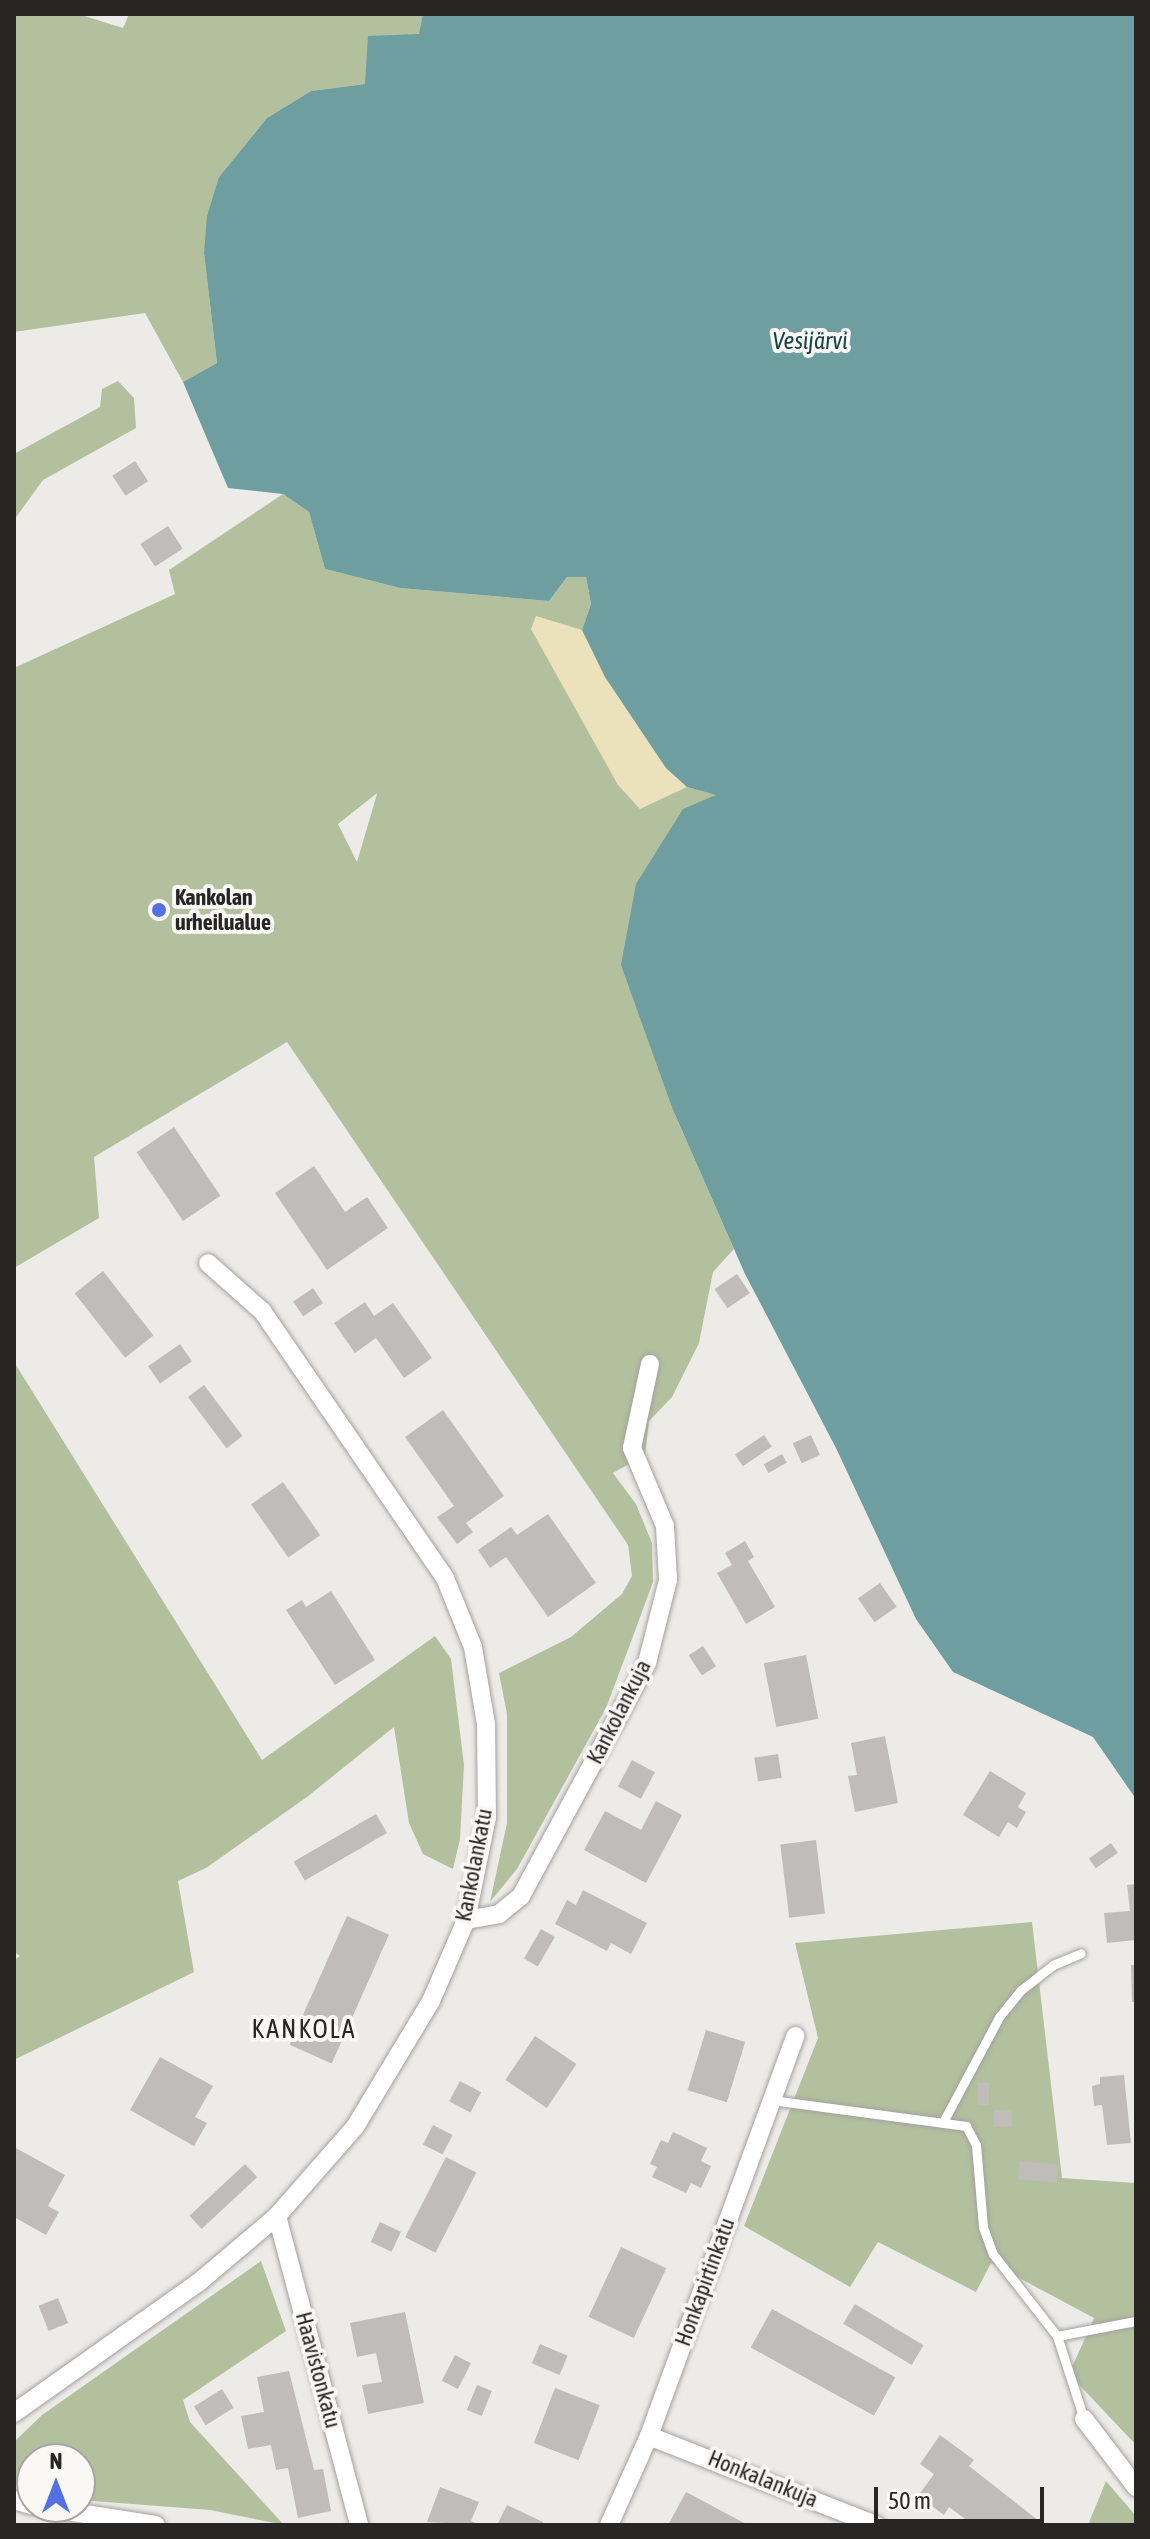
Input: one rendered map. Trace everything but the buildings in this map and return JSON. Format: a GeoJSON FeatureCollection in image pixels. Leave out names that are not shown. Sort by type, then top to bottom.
{"type":"FeatureCollection","features":[{"type":"Feature","properties":{"kind":"street","name":"Kankolankatu"},"geometry":{"type":"LineString","coordinates":[[14,2413],[199,2282],[277,2216],[355,2127],[431,2001],[466,1920],[487,1817],[486,1724],[473,1647],[445,1578],[262,1311],[208,1263]]}},
{"type":"Feature","properties":{"kind":"street","name":"Kankolankuja"},"geometry":{"type":"LineString","coordinates":[[466,1920],[499,1914],[521,1896],[647,1663],[668,1580],[665,1526],[632,1448],[650,1364]]}},
{"type":"Feature","properties":{"kind":"street","name":"Honkapirtinkatu"},"geometry":{"type":"LineString","coordinates":[[609,2525],[649,2436],[795,2036]]}},
{"type":"Feature","properties":{"kind":"street","name":"Haavistonkatu"},"geometry":{"type":"LineString","coordinates":[[277,2216],[359,2525]]}},
{"type":"Feature","properties":{"kind":"street"},"geometry":{"type":"LineString","coordinates":[[1084,2419],[1136,2487]]}},
{"type":"Feature","properties":{"kind":"street","name":"Honkalankuja"},"geometry":{"type":"LineString","coordinates":[[649,2436],[876,2525]]}},
{"type":"Feature","properties":{"kind":"street"},"geometry":{"type":"LineString","coordinates":[[96,2516],[156,2525]]}},
{"type":"Feature","properties":{"kind":"lane"},"geometry":{"type":"LineString","coordinates":[[943,2122],[999,2017],[1021,1990],[1053,1965],[1081,1953]]}},
{"type":"Feature","properties":{"kind":"lane"},"geometry":{"type":"LineString","coordinates":[[771,2100],[966,2126],[976,2145],[983,2227],[993,2254],[1057,2336],[1084,2419]]}},
{"type":"Feature","properties":{"kind":"lane"},"geometry":{"type":"LineString","coordinates":[[1057,2336],[1136,2321]]}},
{"type":"Feature","properties":{"kind":"green space"},"geometry":{"type":"Polygon","coordinates":[[[14,14],[78,14],[123,28],[129,14],[423,14],[420,34],[365,84],[311,91],[267,118],[219,177],[204,253],[217,363],[183,382],[145,313],[14,332],[14,14]]]}},
{"type":"Feature","properties":{"kind":"green space"},"geometry":{"type":"Polygon","coordinates":[[[118,381],[134,398],[136,428],[43,480],[14,520],[14,454],[100,407],[102,389],[118,381]]]}},
{"type":"Feature","properties":{"kind":"green space"},"geometry":{"type":"Polygon","coordinates":[[[283,494],[309,512],[325,569],[400,588],[549,601],[567,577],[586,577],[591,604],[582,630],[605,677],[666,768],[687,787],[717,795],[673,1110],[734,1249],[713,1272],[699,1343],[672,1397],[649,1421],[645,1455],[613,1473],[636,1504],[652,1543],[653,1582],[632,1639],[606,1708],[517,1869],[490,1902],[507,1823],[507,1714],[499,1673],[571,1637],[622,1594],[632,1576],[628,1545],[287,1042],[94,1157],[99,1218],[14,1268],[14,668],[175,594],[169,570],[283,494]],[[377,794],[338,824],[357,862],[377,794]]]}},
{"type":"Feature","properties":{"kind":"green space"},"geometry":{"type":"Polygon","coordinates":[[[14,1362],[262,1760],[435,1636],[451,1659],[464,1765],[460,1839],[453,1869],[423,1854],[409,1823],[394,1727],[307,1797],[206,1868],[178,1881],[194,1972],[14,2060],[14,1960],[20,1956],[14,1952],[14,1362]]]}},
{"type":"Feature","properties":{"kind":"green space"},"geometry":{"type":"Polygon","coordinates":[[[1032,1922],[1062,2178],[1136,2183],[1136,2445],[1069,2374],[1094,2318],[991,2263],[976,2292],[878,2242],[850,2287],[744,2226],[818,2038],[795,1943],[1032,1922]]]}},
{"type":"Feature","properties":{"kind":"green space"},"geometry":{"type":"Polygon","coordinates":[[[261,2261],[286,2331],[183,2400],[190,2422],[284,2525],[210,2510],[96,2501],[96,2443],[16,2443],[16,2481],[14,2442],[42,2415],[261,2261]]]}},
{"type":"Feature","properties":{"kind":"green space"},"geometry":{"type":"Polygon","coordinates":[[[1106,2481],[1136,2516],[1136,2525],[1088,2525],[1106,2481]]]}},
{"type":"Feature","properties":{"kind":"sand"},"geometry":{"type":"Polygon","coordinates":[[[536,616],[582,630],[605,677],[666,768],[687,787],[640,809],[618,785],[531,629],[536,616]]]}},
{"type":"Feature","properties":{"kind":"water","name":"Vesijärvi"},"geometry":{"type":"Polygon","coordinates":[[[423,14],[1136,14],[1136,1799],[1093,1737],[953,1672],[916,1619],[836,1448],[745,1274],[673,1110],[621,965],[636,884],[683,809],[716,795],[687,787],[666,768],[605,677],[582,630],[591,604],[586,577],[567,577],[549,601],[400,588],[325,569],[309,512],[283,494],[228,488],[183,382],[217,363],[204,253],[207,216],[219,177],[267,118],[311,91],[365,84],[368,36],[419,34],[423,14]]]}},
{"type":"Feature","properties":{"kind":"place","name":"Kankolan urheilualue"},"geometry":{"type":"Point","coordinates":[159,910]}},
{"type":"Feature","properties":{"kind":"district","name":"KANKOLA"},"geometry":{"type":"Point","coordinates":[304,2030]}}]}
